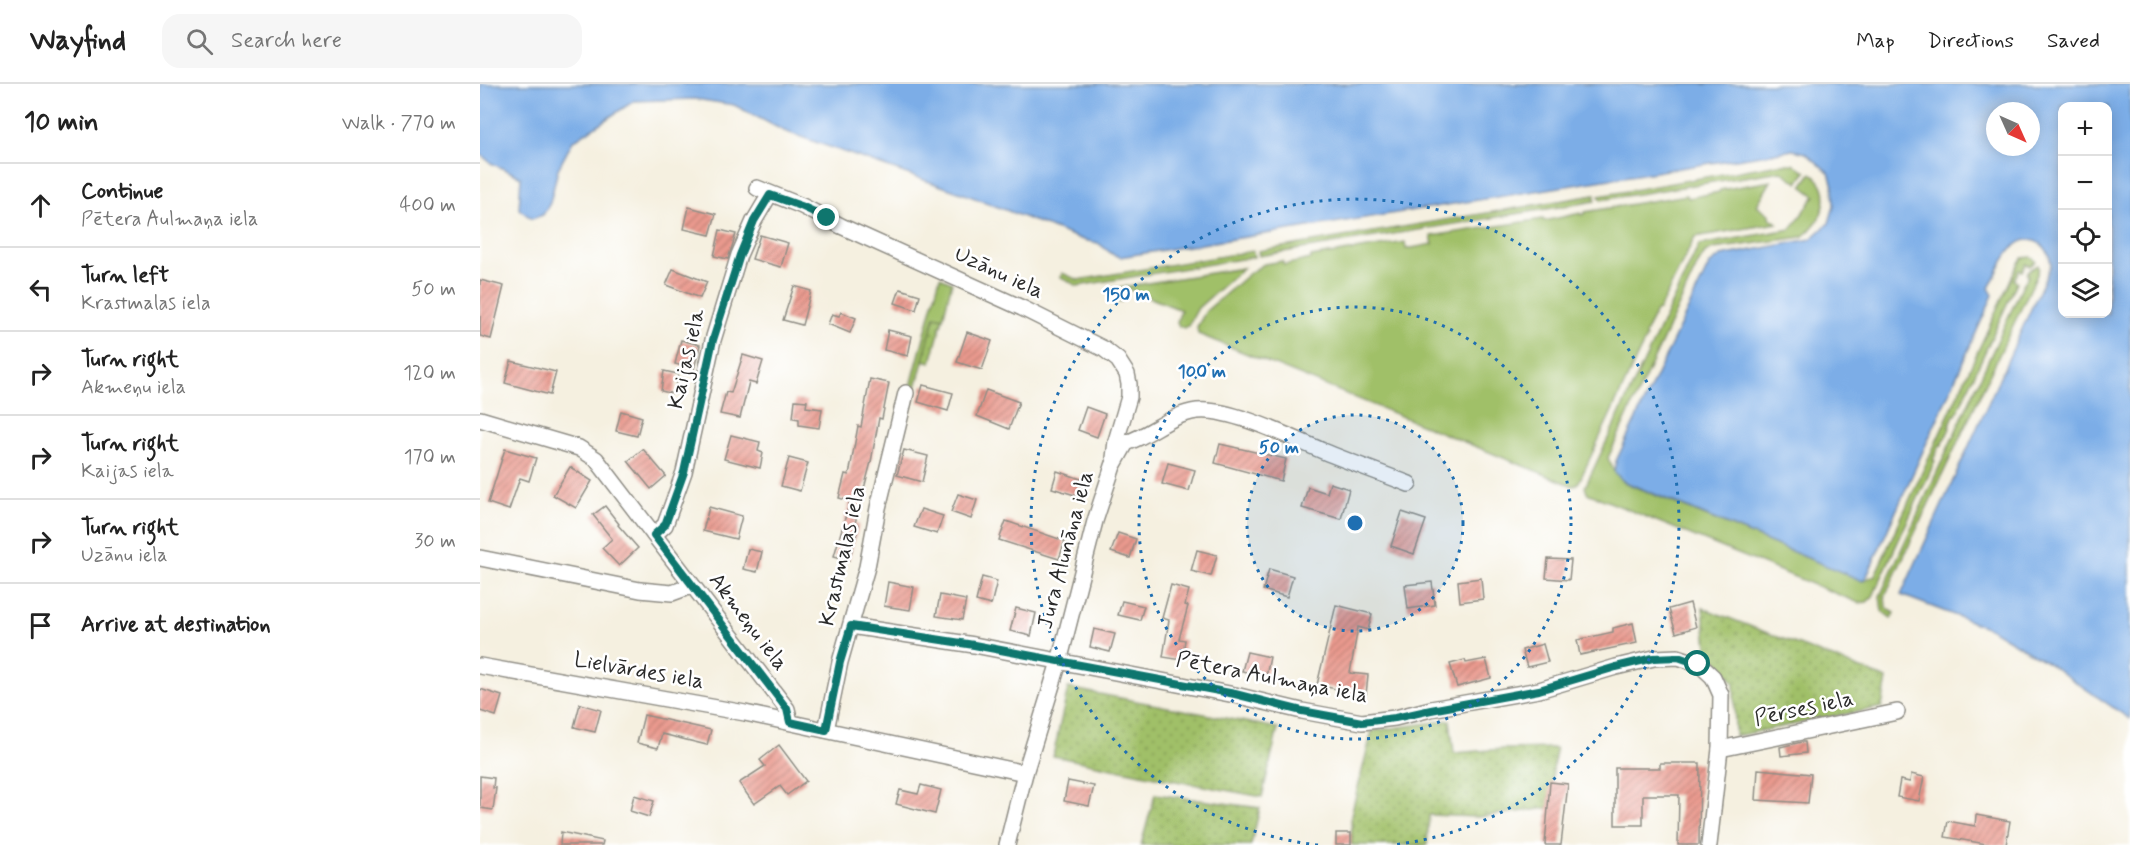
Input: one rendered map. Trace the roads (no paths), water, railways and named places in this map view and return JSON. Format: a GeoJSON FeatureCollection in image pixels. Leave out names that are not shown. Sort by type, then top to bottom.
{"type":"FeatureCollection","features":[{"type":"Feature","properties":{"kind":"street","name":"Uzānu iela"},"geometry":{"type":"LineString","coordinates":[[763,191],[801,206],[1022,308],[1104,349],[1118,360],[1127,374],[1129,384],[1129,397],[1116,441],[1113,466]]}},
{"type":"Feature","properties":{"kind":"street","name":"Kaijas iela"},"geometry":{"type":"LineString","coordinates":[[654,535],[665,525],[684,472],[713,340],[763,191]]}},
{"type":"Feature","properties":{"kind":"street","name":"Krastmalas iela"},"geometry":{"type":"LineString","coordinates":[[826,730],[840,662],[867,567],[878,508],[906,393]]}},
{"type":"Feature","properties":{"kind":"street","name":"Jura Alunāna iela"},"geometry":{"type":"LineString","coordinates":[[1007,845],[1025,773],[1059,662],[1095,521],[1113,466],[1126,443],[1137,440],[1174,418],[1194,411],[1214,410],[1409,484]]}},
{"type":"Feature","properties":{"kind":"street","name":"Akmeņu iela"},"geometry":{"type":"LineString","coordinates":[[480,419],[579,448],[596,459],[787,709],[790,722]]}},
{"type":"Feature","properties":{"kind":"street"},"geometry":{"type":"LineString","coordinates":[[480,558],[640,590],[672,593],[691,586]]}},
{"type":"Feature","properties":{"kind":"street","name":"Pētera Aulmaņa iela"},"geometry":{"type":"LineString","coordinates":[[851,626],[974,645],[1235,694],[1302,711],[1362,722],[1395,718],[1539,690],[1653,658],[1678,657],[1698,664],[1713,677],[1721,695],[1723,710],[1720,749]]}},
{"type":"Feature","properties":{"kind":"street","name":"Lielvārdes iela"},"geometry":{"type":"LineString","coordinates":[[480,666],[790,722]]}},
{"type":"Feature","properties":{"kind":"street","name":"Pērses iela"},"geometry":{"type":"LineString","coordinates":[[1720,749],[1897,712]]}},
{"type":"Feature","properties":{"kind":"street"},"geometry":{"type":"LineString","coordinates":[[790,722],[1025,773]]}},
{"type":"Feature","properties":{"kind":"street"},"geometry":{"type":"LineString","coordinates":[[1709,845],[1720,749]]}},
{"type":"Feature","properties":{"kind":"water"},"geometry":{"type":"Polygon","coordinates":[[[480,84],[2130,84],[2130,719],[2046,662],[1991,629],[1901,595],[2051,265],[2047,251],[2037,242],[2028,240],[2014,247],[2007,254],[1997,272],[1989,288],[1993,295],[1863,581],[1623,481],[1614,471],[1616,461],[1709,265],[1721,256],[1811,239],[1829,223],[1834,206],[1833,186],[1829,173],[1806,153],[1793,150],[1120,257],[1098,243],[1083,240],[967,195],[784,131],[734,105],[695,99],[634,101],[573,141],[558,169],[550,203],[543,215],[532,219],[519,209],[521,177],[491,163],[480,154],[480,84]]]}}]}
